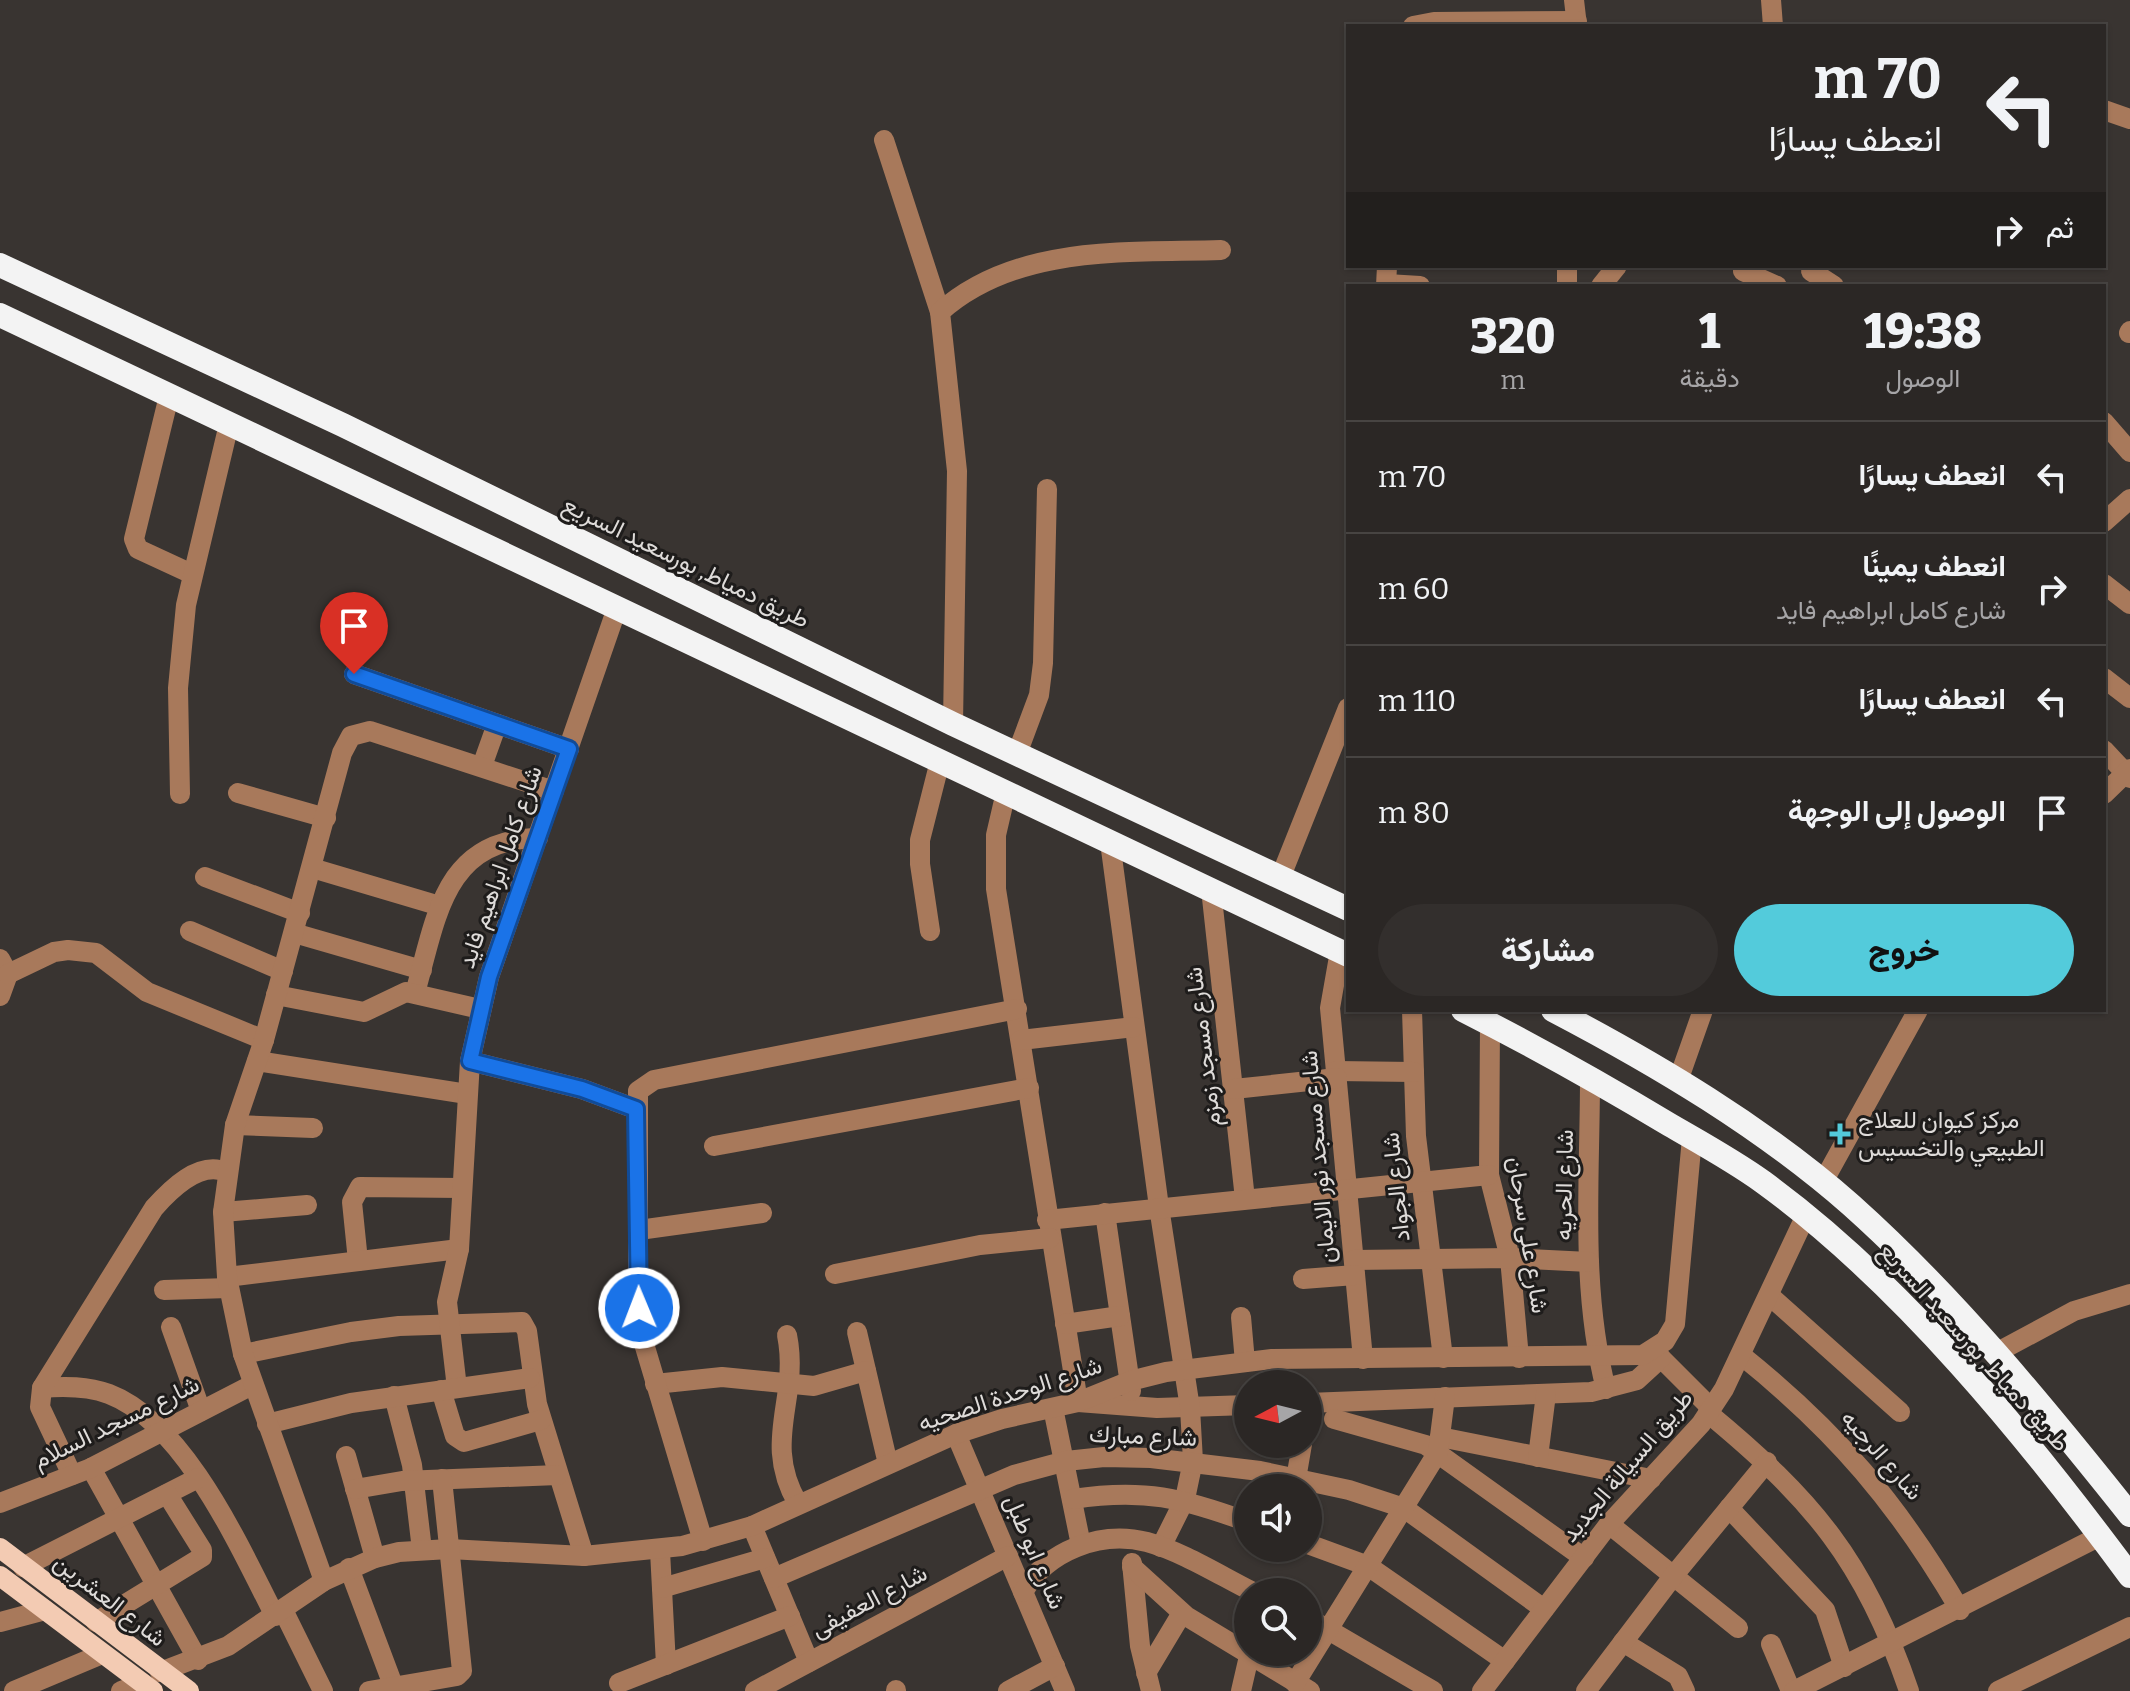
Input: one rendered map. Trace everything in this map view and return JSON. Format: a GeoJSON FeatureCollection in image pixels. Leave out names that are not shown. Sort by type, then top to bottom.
{"type":"FeatureCollection","features":[{"type":"Feature","properties":{"kind":"highway","name":"طريق دمياط, بورسعيد السريع"},"geometry":{"type":"LineString","coordinates":[[0,265],[343,425],[953,724],[1346,908]]}},
{"type":"Feature","properties":{"kind":"highway"},"geometry":{"type":"LineString","coordinates":[[0,315],[1344,953]]}},
{"type":"Feature","properties":{"kind":"highway","name":"طريق دمياط, بورسعيد السريع"},"geometry":{"type":"LineString","coordinates":[[1468,1012],[1539,1049],[1692,1138],[1761,1180],[1806,1215],[1893,1294],[2067,1492],[2130,1576]]}},
{"type":"Feature","properties":{"kind":"highway"},"geometry":{"type":"LineString","coordinates":[[1539,1049],[1555,1012]]}},
{"type":"Feature","properties":{"kind":"highway","name":"طريق دمياط, بورسعيد السريع"},"geometry":{"type":"LineString","coordinates":[[1557,1012],[1678,1081],[1774,1144],[1823,1182],[1917,1268],[2042,1408],[2129,1514]]}},
{"type":"Feature","properties":{"kind":"highway"},"geometry":{"type":"LineString","coordinates":[[2014,1430],[2042,1408]]}},
{"type":"Feature","properties":{"kind":"highway"},"geometry":{"type":"LineString","coordinates":[[2067,1492],[2095,1470]]}},
{"type":"Feature","properties":{"kind":"main road","name":"شارع العشرين"},"geometry":{"type":"LineString","coordinates":[[0,1548],[96,1622],[152,1682]]}},
{"type":"Feature","properties":{"kind":"main road","name":"شارع العشرين"},"geometry":{"type":"LineString","coordinates":[[0,1576],[102,1654],[152,1682],[189,1691]]}},
{"type":"Feature","properties":{"kind":"street"},"geometry":{"type":"LineString","coordinates":[[1771,0],[1773,24]]}},
{"type":"Feature","properties":{"kind":"street"},"geometry":{"type":"LineString","coordinates":[[1424,24],[1576,16]]}},
{"type":"Feature","properties":{"kind":"street"},"geometry":{"type":"LineString","coordinates":[[2106,110],[2128,113]]}},
{"type":"Feature","properties":{"kind":"street"},"geometry":{"type":"LineString","coordinates":[[884,140],[940,312],[957,471],[953,724]]}},
{"type":"Feature","properties":{"kind":"street"},"geometry":{"type":"LineString","coordinates":[[940,312],[980,284],[1048,260],[1108,253],[1221,250]]}},
{"type":"Feature","properties":{"kind":"street"},"geometry":{"type":"LineString","coordinates":[[1603,284],[1615,268]]}},
{"type":"Feature","properties":{"kind":"street"},"geometry":{"type":"LineString","coordinates":[[1741,274],[1771,284]]}},
{"type":"Feature","properties":{"kind":"street"},"geometry":{"type":"LineString","coordinates":[[1809,274],[1830,284]]}},
{"type":"Feature","properties":{"kind":"street"},"geometry":{"type":"LineString","coordinates":[[1387,279],[1411,284]]}},
{"type":"Feature","properties":{"kind":"street"},"geometry":{"type":"LineString","coordinates":[[169,396],[134,539],[138,549],[192,574]]}},
{"type":"Feature","properties":{"kind":"street"},"geometry":{"type":"LineString","coordinates":[[180,794],[178,688],[192,574],[229,424]]}},
{"type":"Feature","properties":{"kind":"street"},"geometry":{"type":"LineString","coordinates":[[2106,424],[2130,452]]}},
{"type":"Feature","properties":{"kind":"street"},"geometry":{"type":"LineString","coordinates":[[1017,754],[1039,695],[1043,663],[1047,489]]}},
{"type":"Feature","properties":{"kind":"street"},"geometry":{"type":"LineString","coordinates":[[2107,513],[2130,499]]}},
{"type":"Feature","properties":{"kind":"street"},"geometry":{"type":"LineString","coordinates":[[2106,586],[2130,604]]}},
{"type":"Feature","properties":{"kind":"street","name":"شارع كامل ابراهيم فايد"},"geometry":{"type":"LineString","coordinates":[[541,1420],[464,1442],[455,1436],[449,1389],[448,1291],[459,1249],[467,1094],[480,1009],[617,608]]}},
{"type":"Feature","properties":{"kind":"street"},"geometry":{"type":"LineString","coordinates":[[354,674],[569,749]]}},
{"type":"Feature","properties":{"kind":"street"},"geometry":{"type":"LineString","coordinates":[[2106,680],[2130,698]]}},
{"type":"Feature","properties":{"kind":"street"},"geometry":{"type":"LineString","coordinates":[[1281,876],[1342,743],[1346,720]]}},
{"type":"Feature","properties":{"kind":"street"},"geometry":{"type":"LineString","coordinates":[[482,766],[497,724]]}},
{"type":"Feature","properties":{"kind":"street"},"geometry":{"type":"LineString","coordinates":[[324,1581],[243,1354],[228,1283],[223,1212],[226,1172],[235,1125],[264,1040],[345,746],[356,733],[370,731],[554,791]]}},
{"type":"Feature","properties":{"kind":"street"},"geometry":{"type":"LineString","coordinates":[[2106,752],[2129,774],[2106,792]]}},
{"type":"Feature","properties":{"kind":"street"},"geometry":{"type":"LineString","coordinates":[[930,931],[920,864],[920,840],[940,761]]}},
{"type":"Feature","properties":{"kind":"street"},"geometry":{"type":"LineString","coordinates":[[1006,792],[996,835],[995,874],[1078,1402],[1134,1407],[1234,1406]]}},
{"type":"Feature","properties":{"kind":"street"},"geometry":{"type":"LineString","coordinates":[[238,793],[326,818]]}},
{"type":"Feature","properties":{"kind":"street"},"geometry":{"type":"LineString","coordinates":[[415,993],[440,906],[457,873],[477,855],[501,842],[538,838]]}},
{"type":"Feature","properties":{"kind":"street"},"geometry":{"type":"LineString","coordinates":[[1110,842],[1159,1207],[1190,1408],[1193,1461],[1185,1499],[1161,1547]]}},
{"type":"Feature","properties":{"kind":"street"},"geometry":{"type":"LineString","coordinates":[[312,868],[440,906]]}},
{"type":"Feature","properties":{"kind":"street"},"geometry":{"type":"LineString","coordinates":[[205,877],[300,913]]}},
{"type":"Feature","properties":{"kind":"street","name":"شارع مسجد زمزم"},"geometry":{"type":"LineString","coordinates":[[1211,889],[1245,1199]]}},
{"type":"Feature","properties":{"kind":"street"},"geometry":{"type":"LineString","coordinates":[[190,931],[283,971]]}},
{"type":"Feature","properties":{"kind":"street"},"geometry":{"type":"LineString","coordinates":[[294,933],[422,970]]}},
{"type":"Feature","properties":{"kind":"street"},"geometry":{"type":"LineString","coordinates":[[0,996],[4,967],[54,952],[82,950],[96,953],[147,992],[264,1040]]}},
{"type":"Feature","properties":{"kind":"street","name":"شارع مسجد نور الايمان"},"geometry":{"type":"LineString","coordinates":[[1344,953],[1330,1008],[1363,1359]]}},
{"type":"Feature","properties":{"kind":"street"},"geometry":{"type":"LineString","coordinates":[[276,995],[364,1012],[382,1006],[397,995],[415,993],[480,1009]]}},
{"type":"Feature","properties":{"kind":"street"},"geometry":{"type":"LineString","coordinates":[[703,1541],[655,1384],[639,1308],[638,1091],[654,1080],[1017,1009]]}},
{"type":"Feature","properties":{"kind":"street","name":"شارع الجواد"},"geometry":{"type":"LineString","coordinates":[[1412,1012],[1421,1182],[1443,1358]]}},
{"type":"Feature","properties":{"kind":"street"},"geometry":{"type":"LineString","coordinates":[[1678,1081],[1702,1012]]}},
{"type":"Feature","properties":{"kind":"street"},"geometry":{"type":"LineString","coordinates":[[1823,1182],[1917,1012]]}},
{"type":"Feature","properties":{"kind":"street","name":"شارع على سرحان"},"geometry":{"type":"LineString","coordinates":[[1490,1024],[1489,1175],[1510,1258],[1519,1358]]}},
{"type":"Feature","properties":{"kind":"street"},"geometry":{"type":"LineString","coordinates":[[1021,1040],[1134,1027]]}},
{"type":"Feature","properties":{"kind":"street"},"geometry":{"type":"LineString","coordinates":[[257,1061],[467,1094]]}},
{"type":"Feature","properties":{"kind":"street"},"geometry":{"type":"LineString","coordinates":[[470,1061],[582,1089],[636,1109]]}},
{"type":"Feature","properties":{"kind":"street"},"geometry":{"type":"LineString","coordinates":[[1234,1089],[1336,1075],[1414,1072]]}},
{"type":"Feature","properties":{"kind":"street","name":"شارع الحريه"},"geometry":{"type":"LineString","coordinates":[[1590,1078],[1589,1262],[1598,1358],[1606,1389]]}},
{"type":"Feature","properties":{"kind":"street"},"geometry":{"type":"LineString","coordinates":[[714,1146],[1029,1088]]}},
{"type":"Feature","properties":{"kind":"street"},"geometry":{"type":"LineString","coordinates":[[235,1125],[313,1128]]}},
{"type":"Feature","properties":{"kind":"street"},"geometry":{"type":"LineString","coordinates":[[1322,1403],[1546,1394],[1606,1389],[1637,1380],[1675,1324],[1692,1138]]}},
{"type":"Feature","properties":{"kind":"street"},"geometry":{"type":"LineString","coordinates":[[198,1660],[120,1518],[81,1472],[40,1407],[42,1388],[154,1208],[171,1189],[190,1176],[221,1169],[226,1172]]}},
{"type":"Feature","properties":{"kind":"street"},"geometry":{"type":"LineString","coordinates":[[835,1274],[1049,1229],[1105,1213],[1489,1175]]}},
{"type":"Feature","properties":{"kind":"street"},"geometry":{"type":"LineString","coordinates":[[358,1261],[352,1202],[360,1187],[462,1188]]}},
{"type":"Feature","properties":{"kind":"street"},"geometry":{"type":"LineString","coordinates":[[223,1212],[307,1205]]}},
{"type":"Feature","properties":{"kind":"street"},"geometry":{"type":"LineString","coordinates":[[639,1230],[762,1213]]}},
{"type":"Feature","properties":{"kind":"street"},"geometry":{"type":"LineString","coordinates":[[1105,1213],[1134,1407]]}},
{"type":"Feature","properties":{"kind":"street","name":"طريق السيالة الجديد"},"geometry":{"type":"LineString","coordinates":[[1482,1691],[1609,1524],[1710,1410],[1741,1355],[1806,1215]]}},
{"type":"Feature","properties":{"kind":"street"},"geometry":{"type":"LineString","coordinates":[[164,1290],[459,1249]]}},
{"type":"Feature","properties":{"kind":"street"},"geometry":{"type":"LineString","coordinates":[[1303,1279],[1430,1257],[1589,1262]]}},
{"type":"Feature","properties":{"kind":"street"},"geometry":{"type":"LineString","coordinates":[[1994,1354],[2060,1317],[2130,1294]]}},
{"type":"Feature","properties":{"kind":"street"},"geometry":{"type":"LineString","coordinates":[[1770,1296],[1900,1412]]}},
{"type":"Feature","properties":{"kind":"street"},"geometry":{"type":"LineString","coordinates":[[1065,1324],[1120,1316]]}},
{"type":"Feature","properties":{"kind":"street"},"geometry":{"type":"LineString","coordinates":[[1241,1317],[1245,1362]]}},
{"type":"Feature","properties":{"kind":"street"},"geometry":{"type":"LineString","coordinates":[[243,1354],[351,1332],[448,1323],[522,1322],[527,1331],[530,1378],[541,1420],[584,1556]]}},
{"type":"Feature","properties":{"kind":"street"},"geometry":{"type":"LineString","coordinates":[[171,1327],[201,1411]]}},
{"type":"Feature","properties":{"kind":"street"},"geometry":{"type":"LineString","coordinates":[[857,1332],[888,1464]]}},
{"type":"Feature","properties":{"kind":"street"},"geometry":{"type":"LineString","coordinates":[[787,1335],[790,1386],[782,1420],[780,1455],[789,1489],[798,1504]]}},
{"type":"Feature","properties":{"kind":"street"},"geometry":{"type":"LineString","coordinates":[[1657,1354],[1818,1516],[1852,1564],[1892,1643],[1909,1691]]}},
{"type":"Feature","properties":{"kind":"street","name":"شارع الوحدة الصحيه"},"geometry":{"type":"LineString","coordinates":[[121,1691],[152,1682],[228,1646],[324,1581],[375,1558],[449,1549],[584,1556],[660,1551],[703,1541],[752,1526],[956,1434],[1078,1402],[1130,1381],[1185,1369],[1245,1362],[1598,1358],[1657,1354]]}},
{"type":"Feature","properties":{"kind":"street","name":"شارع الرجيه"},"geometry":{"type":"LineString","coordinates":[[1741,1355],[1794,1398],[1878,1486],[1926,1551],[1960,1610]]}},
{"type":"Feature","properties":{"kind":"street"},"geometry":{"type":"LineString","coordinates":[[655,1384],[722,1377],[814,1386],[866,1371]]}},
{"type":"Feature","properties":{"kind":"street"},"geometry":{"type":"LineString","coordinates":[[267,1424],[308,1412],[394,1396],[530,1378]]}},
{"type":"Feature","properties":{"kind":"street","name":"شارع مسجد السلام"},"geometry":{"type":"LineString","coordinates":[[0,1503],[81,1472],[252,1385]]}},
{"type":"Feature","properties":{"kind":"street"},"geometry":{"type":"LineString","coordinates":[[42,1388],[87,1388],[109,1395],[129,1405],[161,1431],[198,1478],[230,1529],[323,1691]]}},
{"type":"Feature","properties":{"kind":"street"},"geometry":{"type":"LineString","coordinates":[[1538,1457],[1546,1394]]}},
{"type":"Feature","properties":{"kind":"street"},"geometry":{"type":"LineString","coordinates":[[394,1396],[414,1480],[422,1550]]}},
{"type":"Feature","properties":{"kind":"street"},"geometry":{"type":"LineString","coordinates":[[1268,1666],[1302,1687],[1330,1628],[1404,1508],[1439,1444],[1445,1397]]}},
{"type":"Feature","properties":{"kind":"street"},"geometry":{"type":"LineString","coordinates":[[1053,1408],[1081,1545]]}},
{"type":"Feature","properties":{"kind":"street"},"geometry":{"type":"LineString","coordinates":[[1334,1419],[1410,1439],[1538,1457],[1651,1479]]}},
{"type":"Feature","properties":{"kind":"street","name":"شارع ابو طبل"},"geometry":{"type":"LineString","coordinates":[[956,1434],[1065,1691]]}},
{"type":"Feature","properties":{"kind":"street"},"geometry":{"type":"LineString","coordinates":[[1439,1444],[1584,1558]]}},
{"type":"Feature","properties":{"kind":"street"},"geometry":{"type":"LineString","coordinates":[[346,1456],[375,1558]]}},
{"type":"Feature","properties":{"kind":"street","name":"شارع مبارك"},"geometry":{"type":"LineString","coordinates":[[774,1578],[980,1489],[1066,1461],[1104,1457],[1193,1461],[1267,1474]]}},
{"type":"Feature","properties":{"kind":"street"},"geometry":{"type":"LineString","coordinates":[[1586,1691],[1674,1575],[1767,1462]]}},
{"type":"Feature","properties":{"kind":"street"},"geometry":{"type":"LineString","coordinates":[[355,1489],[414,1480],[558,1475]]}},
{"type":"Feature","properties":{"kind":"street"},"geometry":{"type":"LineString","coordinates":[[23,1567],[198,1478]]}},
{"type":"Feature","properties":{"kind":"street"},"geometry":{"type":"LineString","coordinates":[[369,1691],[460,1674],[442,1479]]}},
{"type":"Feature","properties":{"kind":"street","name":"شارع مبارك"},"geometry":{"type":"LineString","coordinates":[[1322,1486],[1404,1508],[1544,1609]]}},
{"type":"Feature","properties":{"kind":"street"},"geometry":{"type":"LineString","coordinates":[[96,1622],[203,1554],[167,1494]]}},
{"type":"Feature","properties":{"kind":"street"},"geometry":{"type":"LineString","coordinates":[[1073,1499],[1148,1494],[1185,1499],[1234,1517]]}},
{"type":"Feature","properties":{"kind":"street"},"geometry":{"type":"LineString","coordinates":[[1729,1508],[1825,1610],[1844,1667]]}},
{"type":"Feature","properties":{"kind":"street"},"geometry":{"type":"LineString","coordinates":[[1609,1524],[1738,1628]]}},
{"type":"Feature","properties":{"kind":"street"},"geometry":{"type":"LineString","coordinates":[[752,1526],[809,1662]]}},
{"type":"Feature","properties":{"kind":"street"},"geometry":{"type":"LineString","coordinates":[[1771,1644],[1792,1691],[1960,1610],[2100,1536]]}},
{"type":"Feature","properties":{"kind":"street"},"geometry":{"type":"LineString","coordinates":[[1131,1539],[1148,1682]]}},
{"type":"Feature","properties":{"kind":"street"},"geometry":{"type":"LineString","coordinates":[[1023,1592],[1033,1575],[1054,1557],[1081,1545],[1131,1539],[1161,1547],[1234,1583]]}},
{"type":"Feature","properties":{"kind":"street"},"geometry":{"type":"LineString","coordinates":[[1322,1549],[1368,1566],[1505,1661]]}},
{"type":"Feature","properties":{"kind":"street"},"geometry":{"type":"LineString","coordinates":[[660,1551],[666,1665]]}},
{"type":"Feature","properties":{"kind":"street","name":"شارع العفيفى"},"geometry":{"type":"LineString","coordinates":[[755,1691],[1008,1556]]}},
{"type":"Feature","properties":{"kind":"street"},"geometry":{"type":"LineString","coordinates":[[662,1588],[765,1558]]}},
{"type":"Feature","properties":{"kind":"street"},"geometry":{"type":"LineString","coordinates":[[1132,1567],[1182,1613],[1234,1645]]}},
{"type":"Feature","properties":{"kind":"street"},"geometry":{"type":"LineString","coordinates":[[349,1568],[393,1685]]}},
{"type":"Feature","properties":{"kind":"street"},"geometry":{"type":"LineString","coordinates":[[0,1622],[45,1610]]}},
{"type":"Feature","properties":{"kind":"street"},"geometry":{"type":"LineString","coordinates":[[1148,1682],[1182,1613]]}},
{"type":"Feature","properties":{"kind":"street"},"geometry":{"type":"LineString","coordinates":[[619,1683],[790,1616]]}},
{"type":"Feature","properties":{"kind":"street"},"geometry":{"type":"LineString","coordinates":[[1322,1624],[1433,1691]]}},
{"type":"Feature","properties":{"kind":"street"},"geometry":{"type":"LineString","coordinates":[[1998,1691],[2130,1627]]}},
{"type":"Feature","properties":{"kind":"street"},"geometry":{"type":"LineString","coordinates":[[1623,1642],[1678,1676],[1685,1691]]}},
{"type":"Feature","properties":{"kind":"street"},"geometry":{"type":"LineString","coordinates":[[14,1691],[102,1654]]}},
{"type":"Feature","properties":{"kind":"street"},"geometry":{"type":"LineString","coordinates":[[1008,1691],[1055,1666]]}},
{"type":"Feature","properties":{"kind":"street"},"geometry":{"type":"LineString","coordinates":[[1241,1691],[1246,1666]]}},
{"type":"Feature","properties":{"kind":"place","name":"مركز كيوان للعلاج الطبيعي والتخسيس"},"geometry":{"type":"Point","coordinates":[1840,1134]}},
{"type":"Feature","properties":{"kind":"route"},"geometry":{"type":"LineString","coordinates":[[354,674],[569,749],[489,977],[470,1061],[582,1089],[636,1109],[639,1308]]}}]}
